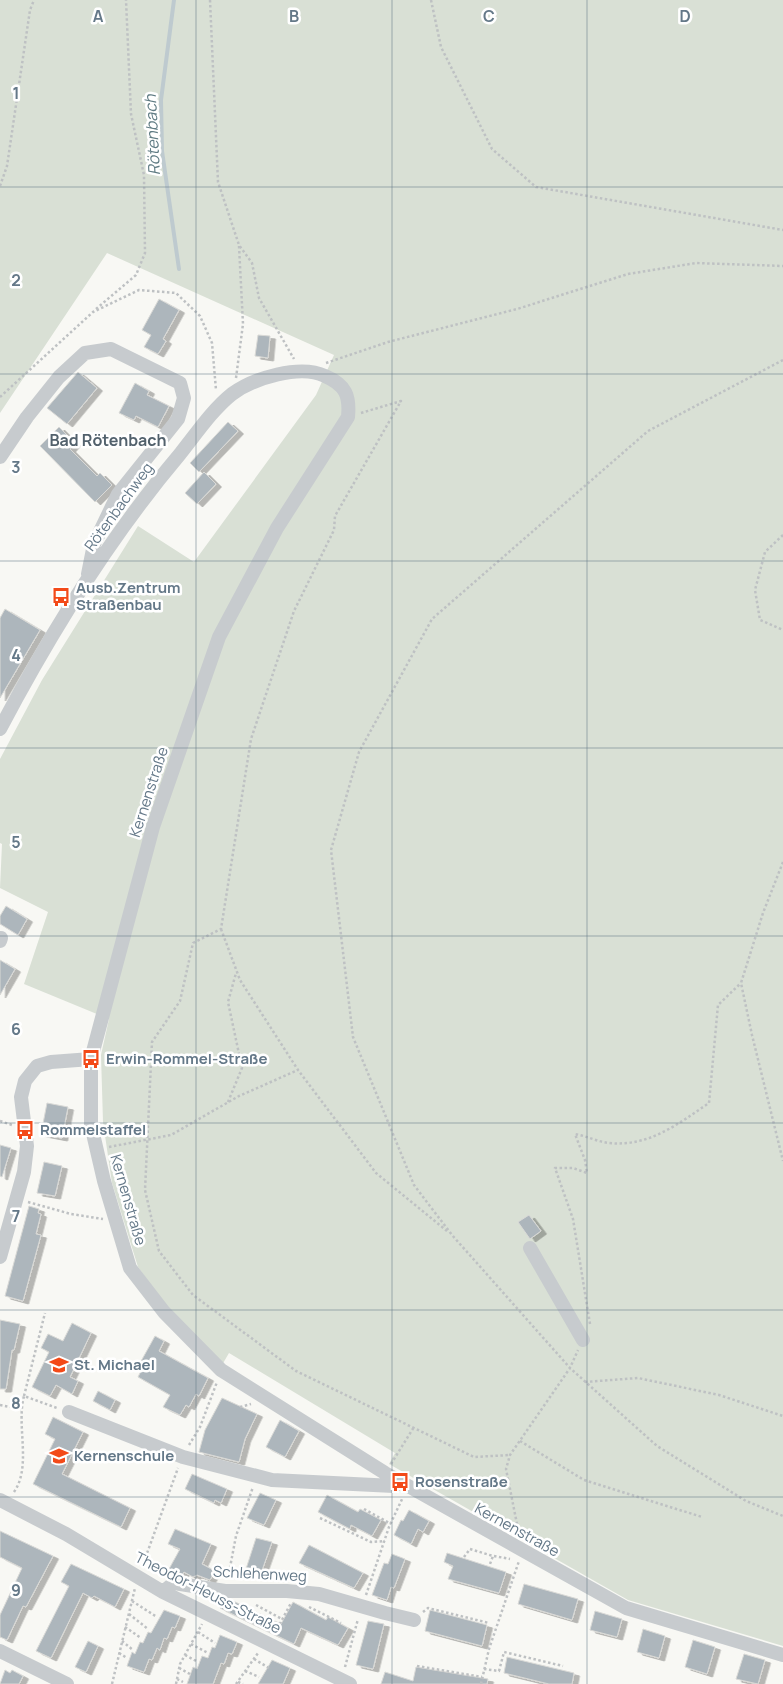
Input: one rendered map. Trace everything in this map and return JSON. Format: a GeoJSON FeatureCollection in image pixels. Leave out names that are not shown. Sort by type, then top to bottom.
{"type":"FeatureCollection","features":[{"type":"Feature","properties":{"kind":"street","name":"Rötenbachweg"},"geometry":{"type":"LineString","coordinates":[[0,457],[27,417],[59,377],[85,353],[111,349],[180,383],[184,398],[178,419],[118,494],[94,544],[87,579]]}},
{"type":"Feature","properties":{"kind":"street"},"geometry":{"type":"LineString","coordinates":[[217,409],[233,394],[273,375],[301,372],[320,373],[338,382],[350,401],[348,417]]}},
{"type":"Feature","properties":{"kind":"street","name":"Rötenbachweg"},"geometry":{"type":"LineString","coordinates":[[0,729],[87,579],[147,493],[217,409]]}},
{"type":"Feature","properties":{"kind":"street","name":"Kernenstraße"},"geometry":{"type":"LineString","coordinates":[[348,417],[277,528],[219,637],[153,827],[91,1059],[91,1125],[130,1268],[164,1312],[221,1370],[517,1555],[626,1608],[783,1656]]}},
{"type":"Feature","properties":{"kind":"street"},"geometry":{"type":"LineString","coordinates":[[0,1257],[17,1199],[27,1146],[21,1097],[25,1081],[37,1066],[51,1062],[91,1059]]}},
{"type":"Feature","properties":{"kind":"street"},"geometry":{"type":"LineString","coordinates":[[530,1248],[582,1340]]}},
{"type":"Feature","properties":{"kind":"street"},"geometry":{"type":"LineString","coordinates":[[70,1412],[183,1457],[272,1480],[404,1485]]}},
{"type":"Feature","properties":{"kind":"street","name":"Theodor-Heuss-Straße"},"geometry":{"type":"LineString","coordinates":[[0,1500],[66,1534],[164,1592],[346,1682]]}},
{"type":"Feature","properties":{"kind":"street","name":"Schlehenweg"},"geometry":{"type":"LineString","coordinates":[[164,1592],[174,1583],[225,1591],[287,1591],[318,1594],[414,1620]]}},
{"type":"Feature","properties":{"kind":"street"},"geometry":{"type":"LineString","coordinates":[[0,1651],[42,1679],[67,1684]]}},
{"type":"Feature","properties":{"kind":"path"},"geometry":{"type":"LineString","coordinates":[[0,186],[7,166],[30,10],[34,0]]}},
{"type":"Feature","properties":{"kind":"path"},"geometry":{"type":"LineString","coordinates":[[0,397],[136,275],[145,253],[144,175],[131,114],[126,0]]}},
{"type":"Feature","properties":{"kind":"path"},"geometry":{"type":"LineString","coordinates":[[210,0],[218,182],[239,245],[243,324],[233,394]]}},
{"type":"Feature","properties":{"kind":"path"},"geometry":{"type":"LineString","coordinates":[[431,0],[442,47],[492,149],[536,187],[783,230]]}},
{"type":"Feature","properties":{"kind":"path"},"geometry":{"type":"LineString","coordinates":[[239,245],[252,262],[259,298],[301,372],[388,342],[517,309],[628,274],[696,262],[783,266]]}},
{"type":"Feature","properties":{"kind":"path"},"geometry":{"type":"LineString","coordinates":[[93,312],[139,290],[176,293],[200,316],[212,343],[217,409]]}},
{"type":"Feature","properties":{"kind":"path"},"geometry":{"type":"LineString","coordinates":[[783,360],[648,431],[432,619],[359,752],[331,850],[353,1037],[414,1185],[452,1235],[570,1368],[585,1382],[657,1446],[746,1502],[783,1516]]}},
{"type":"Feature","properties":{"kind":"path"},"geometry":{"type":"LineString","coordinates":[[348,417],[401,401],[335,516],[334,530],[291,620],[251,739],[221,928],[240,980],[298,1070],[376,1173],[452,1235]]}},
{"type":"Feature","properties":{"kind":"path"},"geometry":{"type":"LineString","coordinates":[[783,535],[765,552],[755,590],[760,620],[783,630]]}},
{"type":"Feature","properties":{"kind":"path"},"geometry":{"type":"LineString","coordinates":[[481,1684],[517,1555],[506,1469],[510,1455],[570,1368],[590,1322],[572,1219],[555,1168],[573,1168],[587,1173],[585,1160],[575,1134],[609,1143],[651,1139],[678,1124],[708,1103],[718,1005],[741,983],[763,913],[783,862]]}},
{"type":"Feature","properties":{"kind":"path"},"geometry":{"type":"LineString","coordinates":[[221,928],[193,943],[180,1001],[152,1042],[146,1190],[159,1251],[193,1295],[296,1370],[474,1457],[510,1455]]}},
{"type":"Feature","properties":{"kind":"path"},"geometry":{"type":"LineString","coordinates":[[228,1103],[242,1068],[228,1002],[237,972]]}},
{"type":"Feature","properties":{"kind":"path"},"geometry":{"type":"LineString","coordinates":[[741,983],[783,1161]]}},
{"type":"Feature","properties":{"kind":"path"},"geometry":{"type":"LineString","coordinates":[[97,1150],[148,1141],[171,1134],[228,1103],[298,1070]]}},
{"type":"Feature","properties":{"kind":"path"},"geometry":{"type":"LineString","coordinates":[[17,1199],[97,1220],[115,1218]]}},
{"type":"Feature","properties":{"kind":"path"},"geometry":{"type":"LineString","coordinates":[[22,1481],[21,1409],[45,1314]]}},
{"type":"Feature","properties":{"kind":"path"},"geometry":{"type":"LineString","coordinates":[[183,1457],[200,1427],[221,1370]]}},
{"type":"Feature","properties":{"kind":"path"},"geometry":{"type":"LineString","coordinates":[[585,1382],[638,1378],[719,1395],[783,1416]]}},
{"type":"Feature","properties":{"kind":"path"},"geometry":{"type":"LineString","coordinates":[[24,1396],[70,1412]]}},
{"type":"Feature","properties":{"kind":"path"},"geometry":{"type":"LineString","coordinates":[[0,1405],[21,1409]]}},
{"type":"Feature","properties":{"kind":"path"},"geometry":{"type":"LineString","coordinates":[[385,1473],[414,1427]]}},
{"type":"Feature","properties":{"kind":"path"},"geometry":{"type":"LineString","coordinates":[[520,1441],[584,1480],[702,1517]]}},
{"type":"Feature","properties":{"kind":"path"},"geometry":{"type":"LineString","coordinates":[[225,1591],[236,1536],[257,1476]]}},
{"type":"Feature","properties":{"kind":"path"},"geometry":{"type":"LineString","coordinates":[[346,1682],[361,1607],[404,1485]]}},
{"type":"Feature","properties":{"kind":"path"},"geometry":{"type":"LineString","coordinates":[[364,1509],[391,1524]]}},
{"type":"Feature","properties":{"kind":"path"},"geometry":{"type":"LineString","coordinates":[[320,1518],[371,1542],[384,1541]]}},
{"type":"Feature","properties":{"kind":"path"},"geometry":{"type":"LineString","coordinates":[[464,1557],[470,1550],[493,1556],[517,1555]]}},
{"type":"Feature","properties":{"kind":"path"},"geometry":{"type":"LineString","coordinates":[[490,1564],[493,1556]]}},
{"type":"Feature","properties":{"kind":"path"},"geometry":{"type":"LineString","coordinates":[[250,1591],[251,1602],[282,1619]]}},
{"type":"Feature","properties":{"kind":"path"},"geometry":{"type":"LineString","coordinates":[[243,1684],[237,1683],[268,1643],[294,1600]]}},
{"type":"Feature","properties":{"kind":"path"},"geometry":{"type":"LineString","coordinates":[[132,1601],[157,1617]]}},
{"type":"Feature","properties":{"kind":"path"},"geometry":{"type":"LineString","coordinates":[[304,1605],[341,1623]]}},
{"type":"Feature","properties":{"kind":"path"},"geometry":{"type":"LineString","coordinates":[[414,1620],[428,1608],[489,1623]]}},
{"type":"Feature","properties":{"kind":"path"},"geometry":{"type":"LineString","coordinates":[[129,1614],[148,1629]]}},
{"type":"Feature","properties":{"kind":"path"},"geometry":{"type":"LineString","coordinates":[[176,1684],[179,1668],[207,1614]]}},
{"type":"Feature","properties":{"kind":"path"},"geometry":{"type":"LineString","coordinates":[[125,1627],[141,1638]]}},
{"type":"Feature","properties":{"kind":"path"},"geometry":{"type":"LineString","coordinates":[[198,1632],[215,1643]]}},
{"type":"Feature","properties":{"kind":"path"},"geometry":{"type":"LineString","coordinates":[[122,1641],[133,1650]]}},
{"type":"Feature","properties":{"kind":"path"},"geometry":{"type":"LineString","coordinates":[[191,1644],[208,1653]]}},
{"type":"Feature","properties":{"kind":"path"},"geometry":{"type":"LineString","coordinates":[[484,1669],[499,1671],[504,1652],[563,1666]]}},
{"type":"Feature","properties":{"kind":"path"},"geometry":{"type":"LineString","coordinates":[[119,1653],[127,1658]]}},
{"type":"Feature","properties":{"kind":"path"},"geometry":{"type":"LineString","coordinates":[[185,1655],[198,1662]]}},
{"type":"Feature","properties":{"kind":"path"},"geometry":{"type":"LineString","coordinates":[[254,1659],[269,1668]]}},
{"type":"Feature","properties":{"kind":"path"},"geometry":{"type":"LineString","coordinates":[[417,1666],[482,1677]]}},
{"type":"Feature","properties":{"kind":"path"},"geometry":{"type":"LineString","coordinates":[[179,1668],[190,1674]]}},
{"type":"Feature","properties":{"kind":"path"},"geometry":{"type":"LineString","coordinates":[[245,1672],[260,1677]]}},
{"type":"Feature","properties":{"kind":"path"},"geometry":{"type":"LineString","coordinates":[[177,1679],[183,1682]]}},
{"type":"Feature","properties":{"kind":"shaded area"},"geometry":{"type":"Polygon","coordinates":[[[0,0],[783,0],[783,1646],[628,1600],[389,1464],[395,1453],[229,1353],[222,1365],[168,1309],[138,1267],[112,1183],[103,1122],[101,1055],[109,1019],[24,984],[48,912],[0,888],[2,844],[0,843],[0,759],[42,680],[138,526],[194,562],[316,395],[334,355],[107,253],[0,413],[0,0]]]}},
{"type":"Feature","properties":{"kind":"building"},"geometry":{"type":"Polygon","coordinates":[[[159,299],[179,310],[163,339],[166,341],[158,354],[144,347],[151,335],[142,330],[159,299]]]}},
{"type":"Feature","properties":{"kind":"building"},"geometry":{"type":"Polygon","coordinates":[[[258,335],[270,336],[268,358],[255,356],[258,335]]]}},
{"type":"Feature","properties":{"kind":"building"},"geometry":{"type":"Polygon","coordinates":[[[78,372],[97,388],[67,424],[47,408],[78,372]]]}},
{"type":"Feature","properties":{"kind":"building"},"geometry":{"type":"Polygon","coordinates":[[[135,383],[149,391],[147,395],[169,406],[158,427],[136,416],[134,420],[119,413],[135,383]]]}},
{"type":"Feature","properties":{"kind":"building"},"geometry":{"type":"Polygon","coordinates":[[[228,422],[238,431],[199,472],[190,463],[228,422]]]}},
{"type":"Feature","properties":{"kind":"building"},"geometry":{"type":"Polygon","coordinates":[[[59,427],[75,443],[70,449],[97,476],[100,473],[112,485],[95,502],[40,446],[59,427]]]}},
{"type":"Feature","properties":{"kind":"building"},"geometry":{"type":"Polygon","coordinates":[[[204,472],[216,484],[197,504],[185,493],[204,472]]]}},
{"type":"Feature","properties":{"kind":"building"},"geometry":{"type":"Polygon","coordinates":[[[5,609],[40,630],[0,698],[0,618],[5,609]]]}},
{"type":"Feature","properties":{"kind":"building"},"geometry":{"type":"Polygon","coordinates":[[[6,906],[27,919],[18,935],[0,924],[0,916],[6,906]]]}},
{"type":"Feature","properties":{"kind":"building"},"geometry":{"type":"Polygon","coordinates":[[[0,960],[15,969],[0,995],[0,960]]]}},
{"type":"Feature","properties":{"kind":"building"},"geometry":{"type":"Polygon","coordinates":[[[47,1103],[68,1107],[62,1138],[41,1134],[47,1103]]]}},
{"type":"Feature","properties":{"kind":"building"},"geometry":{"type":"Polygon","coordinates":[[[0,1145],[11,1148],[2,1177],[0,1176],[0,1145]]]}},
{"type":"Feature","properties":{"kind":"building"},"geometry":{"type":"Polygon","coordinates":[[[44,1162],[62,1166],[55,1196],[37,1193],[44,1162]]]}},
{"type":"Feature","properties":{"kind":"building"},"geometry":{"type":"Polygon","coordinates":[[[29,1206],[39,1209],[38,1213],[41,1214],[36,1234],[41,1235],[23,1301],[5,1296],[29,1206]]]}},
{"type":"Feature","properties":{"kind":"building"},"geometry":{"type":"Polygon","coordinates":[[[529,1215],[541,1231],[530,1239],[518,1222],[529,1215]]]}},
{"type":"Feature","properties":{"kind":"building"},"geometry":{"type":"Polygon","coordinates":[[[0,1320],[20,1324],[14,1350],[12,1350],[6,1389],[0,1389],[0,1320]]]}},
{"type":"Feature","properties":{"kind":"building","name":"St. Michael"},"geometry":{"type":"Polygon","coordinates":[[[72,1323],[91,1333],[70,1377],[78,1381],[72,1394],[56,1385],[50,1396],[32,1387],[49,1352],[41,1348],[48,1334],[63,1341],[72,1323]]]}},
{"type":"Feature","properties":{"kind":"building"},"geometry":{"type":"Polygon","coordinates":[[[155,1336],[164,1341],[159,1351],[208,1378],[199,1396],[196,1394],[189,1407],[186,1405],[180,1415],[163,1407],[170,1395],[138,1377],[144,1365],[140,1363],[155,1336]]]}},
{"type":"Feature","properties":{"kind":"building"},"geometry":{"type":"Polygon","coordinates":[[[98,1391],[115,1400],[110,1410],[93,1401],[98,1391]]]}},
{"type":"Feature","properties":{"kind":"building"},"geometry":{"type":"Polygon","coordinates":[[[222,1398],[257,1414],[245,1439],[239,1462],[199,1452],[205,1430],[222,1398]]]}},
{"type":"Feature","properties":{"kind":"building","name":"Kernenschule"},"geometry":{"type":"Polygon","coordinates":[[[53,1417],[83,1432],[62,1474],[130,1508],[121,1527],[33,1484],[55,1439],[45,1434],[53,1417]]]}},
{"type":"Feature","properties":{"kind":"building"},"geometry":{"type":"Polygon","coordinates":[[[280,1420],[299,1431],[285,1457],[266,1447],[280,1420]]]}},
{"type":"Feature","properties":{"kind":"building"},"geometry":{"type":"Polygon","coordinates":[[[192,1474],[227,1489],[221,1503],[215,1500],[214,1503],[185,1489],[192,1474]]]}},
{"type":"Feature","properties":{"kind":"building"},"geometry":{"type":"Polygon","coordinates":[[[260,1493],[276,1500],[264,1525],[247,1518],[260,1493]]]}},
{"type":"Feature","properties":{"kind":"building"},"geometry":{"type":"Polygon","coordinates":[[[327,1495],[358,1512],[360,1509],[381,1520],[372,1536],[351,1525],[350,1529],[318,1512],[327,1495]]]}},
{"type":"Feature","properties":{"kind":"building"},"geometry":{"type":"Polygon","coordinates":[[[409,1510],[429,1521],[423,1532],[418,1529],[411,1544],[394,1535],[401,1520],[403,1521],[409,1510]]]}},
{"type":"Feature","properties":{"kind":"building"},"geometry":{"type":"Polygon","coordinates":[[[175,1529],[211,1544],[202,1564],[215,1571],[210,1580],[197,1575],[193,1577],[184,1572],[182,1575],[169,1569],[180,1549],[168,1544],[175,1529]]]}},
{"type":"Feature","properties":{"kind":"building"},"geometry":{"type":"Polygon","coordinates":[[[0,1531],[53,1556],[26,1607],[23,1606],[7,1640],[0,1637],[0,1615],[22,1568],[0,1557],[0,1531]]]}},
{"type":"Feature","properties":{"kind":"building"},"geometry":{"type":"Polygon","coordinates":[[[256,1538],[272,1542],[260,1576],[245,1572],[256,1538]]]}},
{"type":"Feature","properties":{"kind":"building"},"geometry":{"type":"Polygon","coordinates":[[[309,1545],[363,1573],[354,1588],[299,1563],[309,1545]]]}},
{"type":"Feature","properties":{"kind":"building"},"geometry":{"type":"Polygon","coordinates":[[[447,1553],[506,1572],[499,1593],[448,1579],[453,1566],[444,1562],[447,1553]]]}},
{"type":"Feature","properties":{"kind":"building"},"geometry":{"type":"Polygon","coordinates":[[[392,1554],[405,1559],[394,1588],[391,1587],[387,1600],[372,1595],[384,1563],[388,1564],[392,1554]]]}},
{"type":"Feature","properties":{"kind":"building"},"geometry":{"type":"Polygon","coordinates":[[[71,1564],[124,1589],[115,1607],[94,1596],[92,1598],[83,1593],[51,1658],[36,1651],[69,1586],[61,1582],[71,1564]]]}},
{"type":"Feature","properties":{"kind":"building"},"geometry":{"type":"Polygon","coordinates":[[[524,1584],[578,1599],[572,1620],[518,1604],[524,1584]]]}},
{"type":"Feature","properties":{"kind":"building"},"geometry":{"type":"Polygon","coordinates":[[[223,1600],[231,1600],[281,1624],[293,1602],[326,1620],[328,1617],[348,1628],[338,1645],[301,1628],[294,1644],[220,1608],[223,1600]]]}},
{"type":"Feature","properties":{"kind":"building"},"geometry":{"type":"Polygon","coordinates":[[[164,1610],[180,1616],[175,1628],[172,1627],[167,1639],[164,1638],[160,1650],[157,1648],[152,1660],[149,1659],[144,1672],[127,1666],[132,1652],[135,1654],[140,1642],[143,1643],[148,1632],[151,1633],[164,1610]]]}},
{"type":"Feature","properties":{"kind":"building"},"geometry":{"type":"Polygon","coordinates":[[[430,1610],[487,1625],[482,1646],[425,1631],[430,1610]]]}},
{"type":"Feature","properties":{"kind":"building"},"geometry":{"type":"Polygon","coordinates":[[[595,1611],[622,1619],[617,1637],[590,1630],[595,1611]]]}},
{"type":"Feature","properties":{"kind":"building"},"geometry":{"type":"Polygon","coordinates":[[[368,1621],[384,1624],[373,1669],[356,1665],[368,1621]]]}},
{"type":"Feature","properties":{"kind":"building"},"geometry":{"type":"Polygon","coordinates":[[[643,1629],[665,1636],[659,1658],[637,1652],[643,1629]]]}},
{"type":"Feature","properties":{"kind":"building"},"geometry":{"type":"Polygon","coordinates":[[[220,1635],[237,1642],[232,1654],[228,1653],[224,1664],[221,1663],[213,1684],[187,1684],[193,1667],[197,1669],[202,1656],[208,1658],[212,1647],[215,1648],[220,1635]]]}},
{"type":"Feature","properties":{"kind":"building"},"geometry":{"type":"Polygon","coordinates":[[[693,1640],[715,1647],[707,1674],[685,1667],[693,1640]]]}},
{"type":"Feature","properties":{"kind":"building"},"geometry":{"type":"Polygon","coordinates":[[[88,1641],[98,1646],[86,1672],[75,1667],[88,1641]]]}},
{"type":"Feature","properties":{"kind":"building"},"geometry":{"type":"Polygon","coordinates":[[[744,1654],[765,1660],[758,1684],[736,1679],[744,1654]]]}},
{"type":"Feature","properties":{"kind":"building"},"geometry":{"type":"Polygon","coordinates":[[[507,1657],[574,1673],[572,1684],[549,1684],[504,1673],[507,1657]]]}},
{"type":"Feature","properties":{"kind":"building"},"geometry":{"type":"Polygon","coordinates":[[[272,1660],[290,1668],[283,1684],[258,1684],[272,1660]]]}},
{"type":"Feature","properties":{"kind":"building"},"geometry":{"type":"Polygon","coordinates":[[[416,1667],[488,1679],[487,1684],[381,1684],[385,1672],[413,1681],[416,1667]]]}},
{"type":"Feature","properties":{"kind":"building"},"geometry":{"type":"Polygon","coordinates":[[[5,1670],[10,1673],[12,1670],[23,1676],[19,1684],[0,1684],[5,1670]]]}},
{"type":"Feature","properties":{"kind":"waterway","name":"Rötenbach"},"geometry":{"type":"LineString","coordinates":[[174,0],[161,100],[162,151],[179,269]]}},
{"type":"Feature","properties":{"kind":"place","name":"Ausb.Zentrum Straßenbau"},"geometry":{"type":"Point","coordinates":[61,597]}},
{"type":"Feature","properties":{"kind":"place","name":"Erwin-Rommel-Straße"},"geometry":{"type":"Point","coordinates":[91,1059]}},
{"type":"Feature","properties":{"kind":"place","name":"Rommelstaffel"},"geometry":{"type":"Point","coordinates":[25,1130]}},
{"type":"Feature","properties":{"kind":"place","name":"St. Michael"},"geometry":{"type":"Point","coordinates":[59,1365]}},
{"type":"Feature","properties":{"kind":"place","name":"Kernenschule"},"geometry":{"type":"Point","coordinates":[59,1456]}},
{"type":"Feature","properties":{"kind":"place","name":"Rosenstraße"},"geometry":{"type":"Point","coordinates":[400,1482]}},
{"type":"Feature","properties":{"kind":"district","name":"Bad Rötenbach"},"geometry":{"type":"Point","coordinates":[108,440]}}]}
